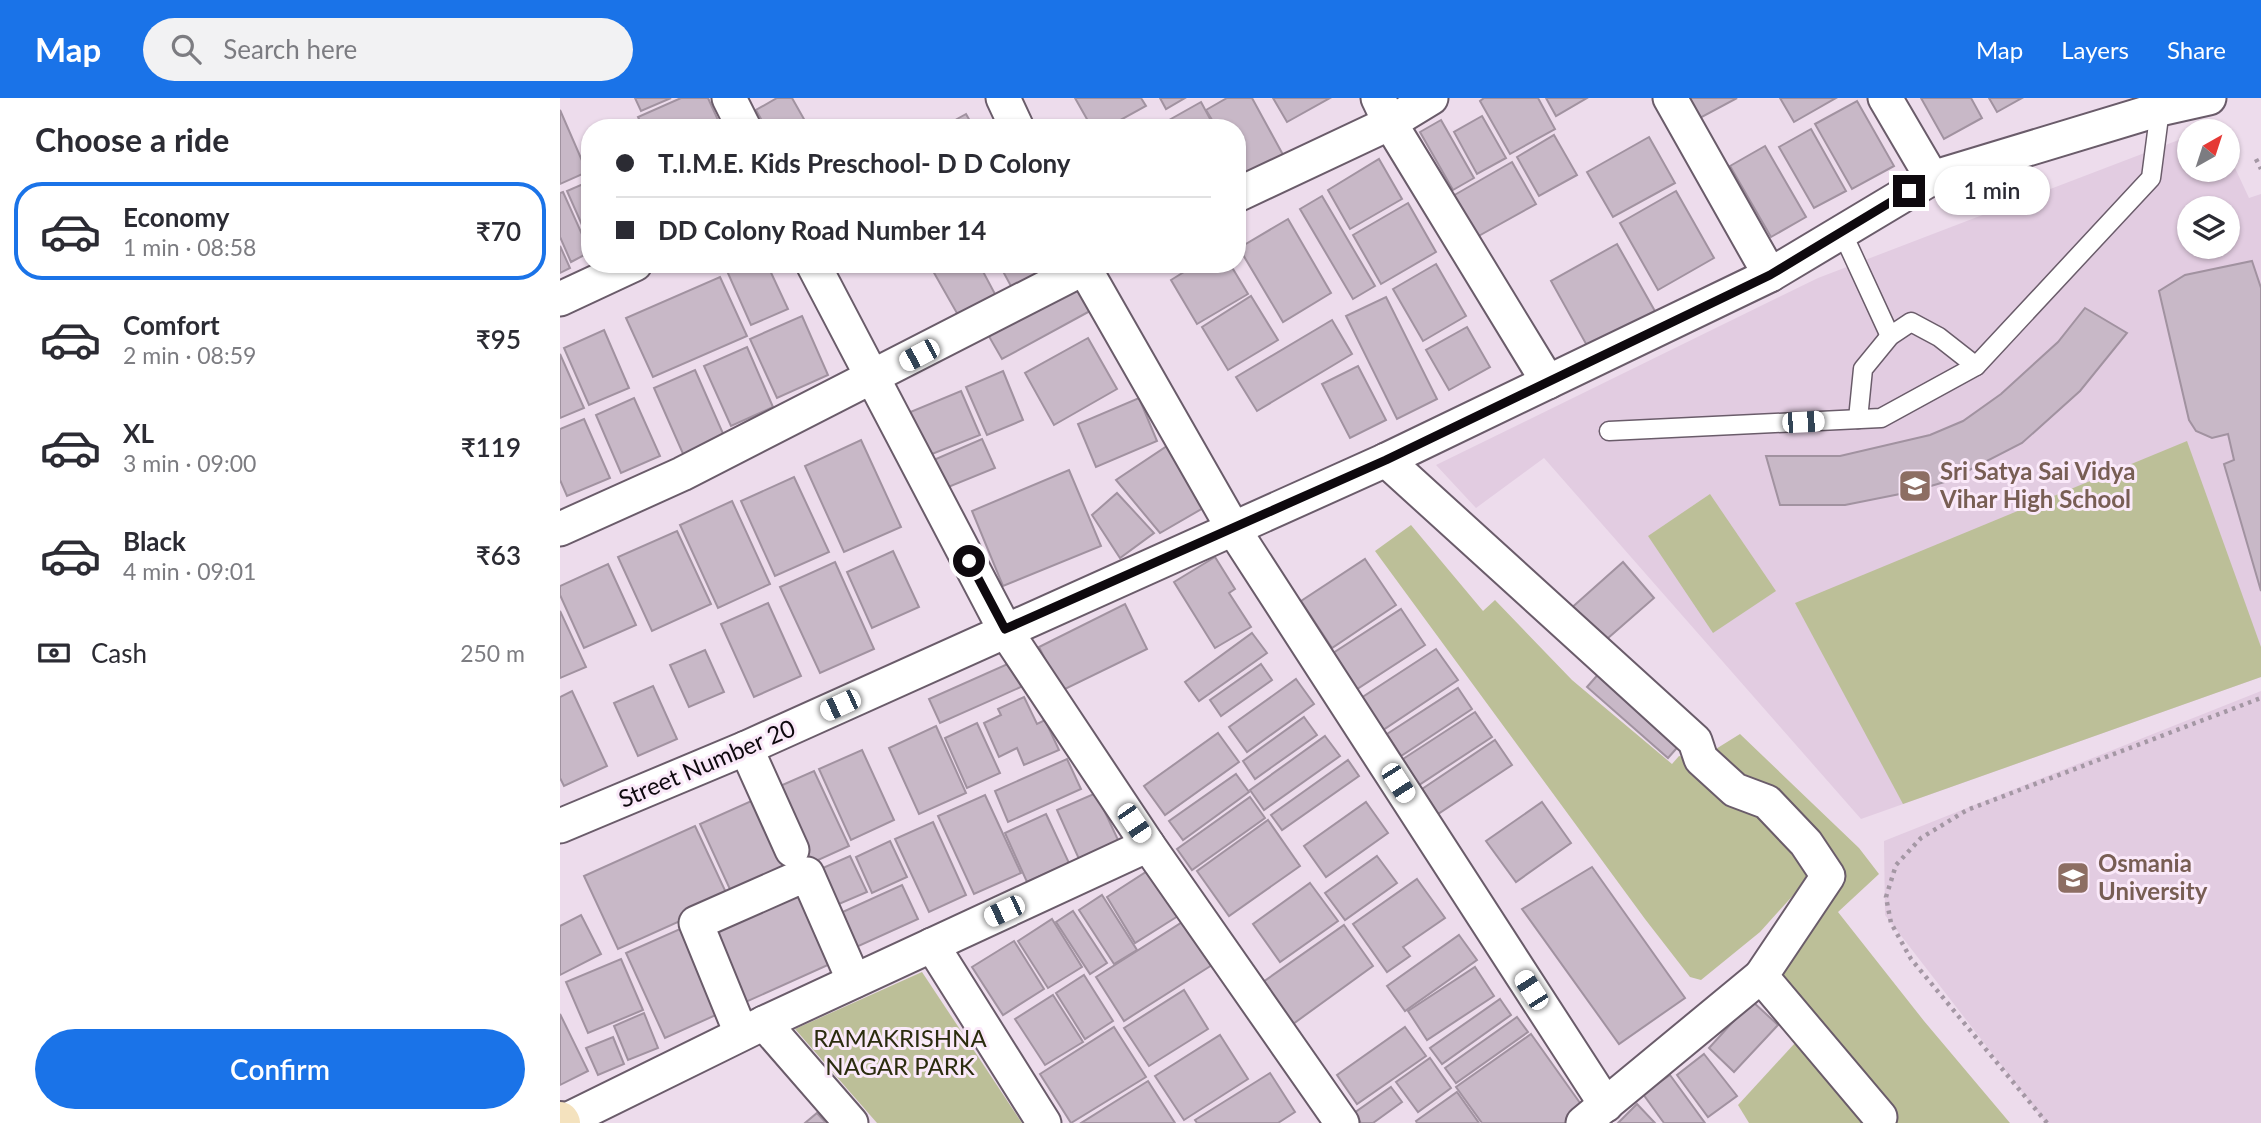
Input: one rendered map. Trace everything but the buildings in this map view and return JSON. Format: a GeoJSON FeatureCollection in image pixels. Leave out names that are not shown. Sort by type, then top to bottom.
{"type":"FeatureCollection","features":[{"type":"Feature","properties":{"kind":"street"},"geometry":{"type":"LineString","coordinates":[[729,98],[740,119]]}},
{"type":"Feature","properties":{"kind":"street"},"geometry":{"type":"LineString","coordinates":[[1003,98],[1013,119]]}},
{"type":"Feature","properties":{"kind":"street"},"geometry":{"type":"LineString","coordinates":[[1246,190],[1384,110],[1431,98]]}},
{"type":"Feature","properties":{"kind":"street"},"geometry":{"type":"LineString","coordinates":[[1670,98],[1770,275]]}},
{"type":"Feature","properties":{"kind":"street"},"geometry":{"type":"LineString","coordinates":[[1885,98],[1932,178]]}},
{"type":"Feature","properties":{"kind":"street","name":"Street Number 20"},"geometry":{"type":"LineString","coordinates":[[560,826],[746,748],[1005,629],[1234,530],[1386,460],[1770,275],[1932,178],[2182,102]]}},
{"type":"Feature","properties":{"kind":"street"},"geometry":{"type":"LineString","coordinates":[[1384,110],[1548,382]]}},
{"type":"Feature","properties":{"kind":"street"},"geometry":{"type":"LineString","coordinates":[[560,299],[616,273]]}},
{"type":"Feature","properties":{"kind":"street"},"geometry":{"type":"LineString","coordinates":[[818,273],[871,380],[1005,629],[1148,845],[1342,1123]]}},
{"type":"Feature","properties":{"kind":"street"},"geometry":{"type":"LineString","coordinates":[[560,529],[682,474],[871,380],[1073,273]]}},
{"type":"Feature","properties":{"kind":"street"},"geometry":{"type":"LineString","coordinates":[[1090,273],[1234,530],[1594,1114],[1761,976],[1828,876],[1806,843],[1768,802],[1735,790],[1701,759],[1695,741],[1386,460]]}},
{"type":"Feature","properties":{"kind":"street"},"geometry":{"type":"LineString","coordinates":[[746,748],[792,850]]}},
{"type":"Feature","properties":{"kind":"street"},"geometry":{"type":"LineString","coordinates":[[561,1122],[752,1028],[1148,845]]}},
{"type":"Feature","properties":{"kind":"street"},"geometry":{"type":"LineString","coordinates":[[851,1123],[752,1028],[696,923],[807,874],[854,981]]}},
{"type":"Feature","properties":{"kind":"street"},"geometry":{"type":"LineString","coordinates":[[932,945],[1044,1123]]}},
{"type":"Feature","properties":{"kind":"street"},"geometry":{"type":"LineString","coordinates":[[1761,976],[1880,1116]]}},
{"type":"Feature","properties":{"kind":"lane"},"geometry":{"type":"LineString","coordinates":[[1609,431],[1881,418],[1976,366],[2151,178],[2182,102]]}},
{"type":"Feature","properties":{"kind":"lane"},"geometry":{"type":"LineString","coordinates":[[1843,232],[1889,336]]}},
{"type":"Feature","properties":{"kind":"lane"},"geometry":{"type":"LineString","coordinates":[[1858,419],[1863,369],[1889,336],[1911,322],[1939,337],[1976,366]]}},
{"type":"Feature","properties":{"kind":"path"},"geometry":{"type":"LineString","coordinates":[[2256,159],[2261,169]]}},
{"type":"Feature","properties":{"kind":"path"},"geometry":{"type":"LineString","coordinates":[[2047,1123],[1911,959],[1891,923],[1886,897],[1896,865],[1921,838],[1967,810],[2261,698]]}},
{"type":"Feature","properties":{"kind":"shaded area","name":"Sri Satya Sai Vidya Vihar High School"},"geometry":{"type":"Polygon","coordinates":[[[2177,141],[2177,182],[2240,182],[2240,179],[2249,198],[2261,194],[2261,677],[1861,819],[1544,458],[1476,508],[1436,465],[1818,278],[2177,141]]]}},
{"type":"Feature","properties":{"kind":"shaded area","name":"Osmania University"},"geometry":{"type":"Polygon","coordinates":[[[2261,691],[2261,1123],[2046,1123],[1885,915],[1884,841],[2261,691]]]}},
{"type":"Feature","properties":{"kind":"green space"},"geometry":{"type":"Polygon","coordinates":[[[2187,441],[2261,647],[2261,677],[1903,804],[1795,603],[2187,441]]]}},
{"type":"Feature","properties":{"kind":"green space"},"geometry":{"type":"Polygon","coordinates":[[[1710,494],[1776,591],[1713,633],[1648,536],[1710,494]]]}},
{"type":"Feature","properties":{"kind":"green space"},"geometry":{"type":"Polygon","coordinates":[[[1411,525],[1483,611],[1495,600],[1572,680],[1672,764],[1679,756],[1684,757],[1761,811],[1816,870],[1760,932],[1701,980],[1690,977],[1645,919],[1375,551],[1411,525]]]}},
{"type":"Feature","properties":{"kind":"green space"},"geometry":{"type":"Polygon","coordinates":[[[1740,734],[1859,848],[1879,874],[1838,912],[1924,1021],[2010,1123],[1885,1123],[1772,974],[1834,876],[1711,752],[1740,734]]]}},
{"type":"Feature","properties":{"kind":"green space","name":"RAMAKRISHNA NAGAR PARK"},"geometry":{"type":"Polygon","coordinates":[[[922,972],[1022,1123],[877,1123],[795,1029],[922,972]]]}},
{"type":"Feature","properties":{"kind":"green space"},"geometry":{"type":"Polygon","coordinates":[[[1795,1043],[1871,1123],[1749,1123],[1738,1105],[1795,1043]]]}},
{"type":"Feature","properties":{"kind":"place","name":"Sri Satya Sai Vidya Vihar High School"},"geometry":{"type":"Point","coordinates":[1915,486]}},
{"type":"Feature","properties":{"kind":"place","name":"Osmania University"},"geometry":{"type":"Point","coordinates":[2073,878]}},
{"type":"Feature","properties":{"kind":"route"},"geometry":{"type":"LineString","coordinates":[[969,561],[1005,629],[1234,530],[1386,460],[1770,275],[1909,191]]}}]}
